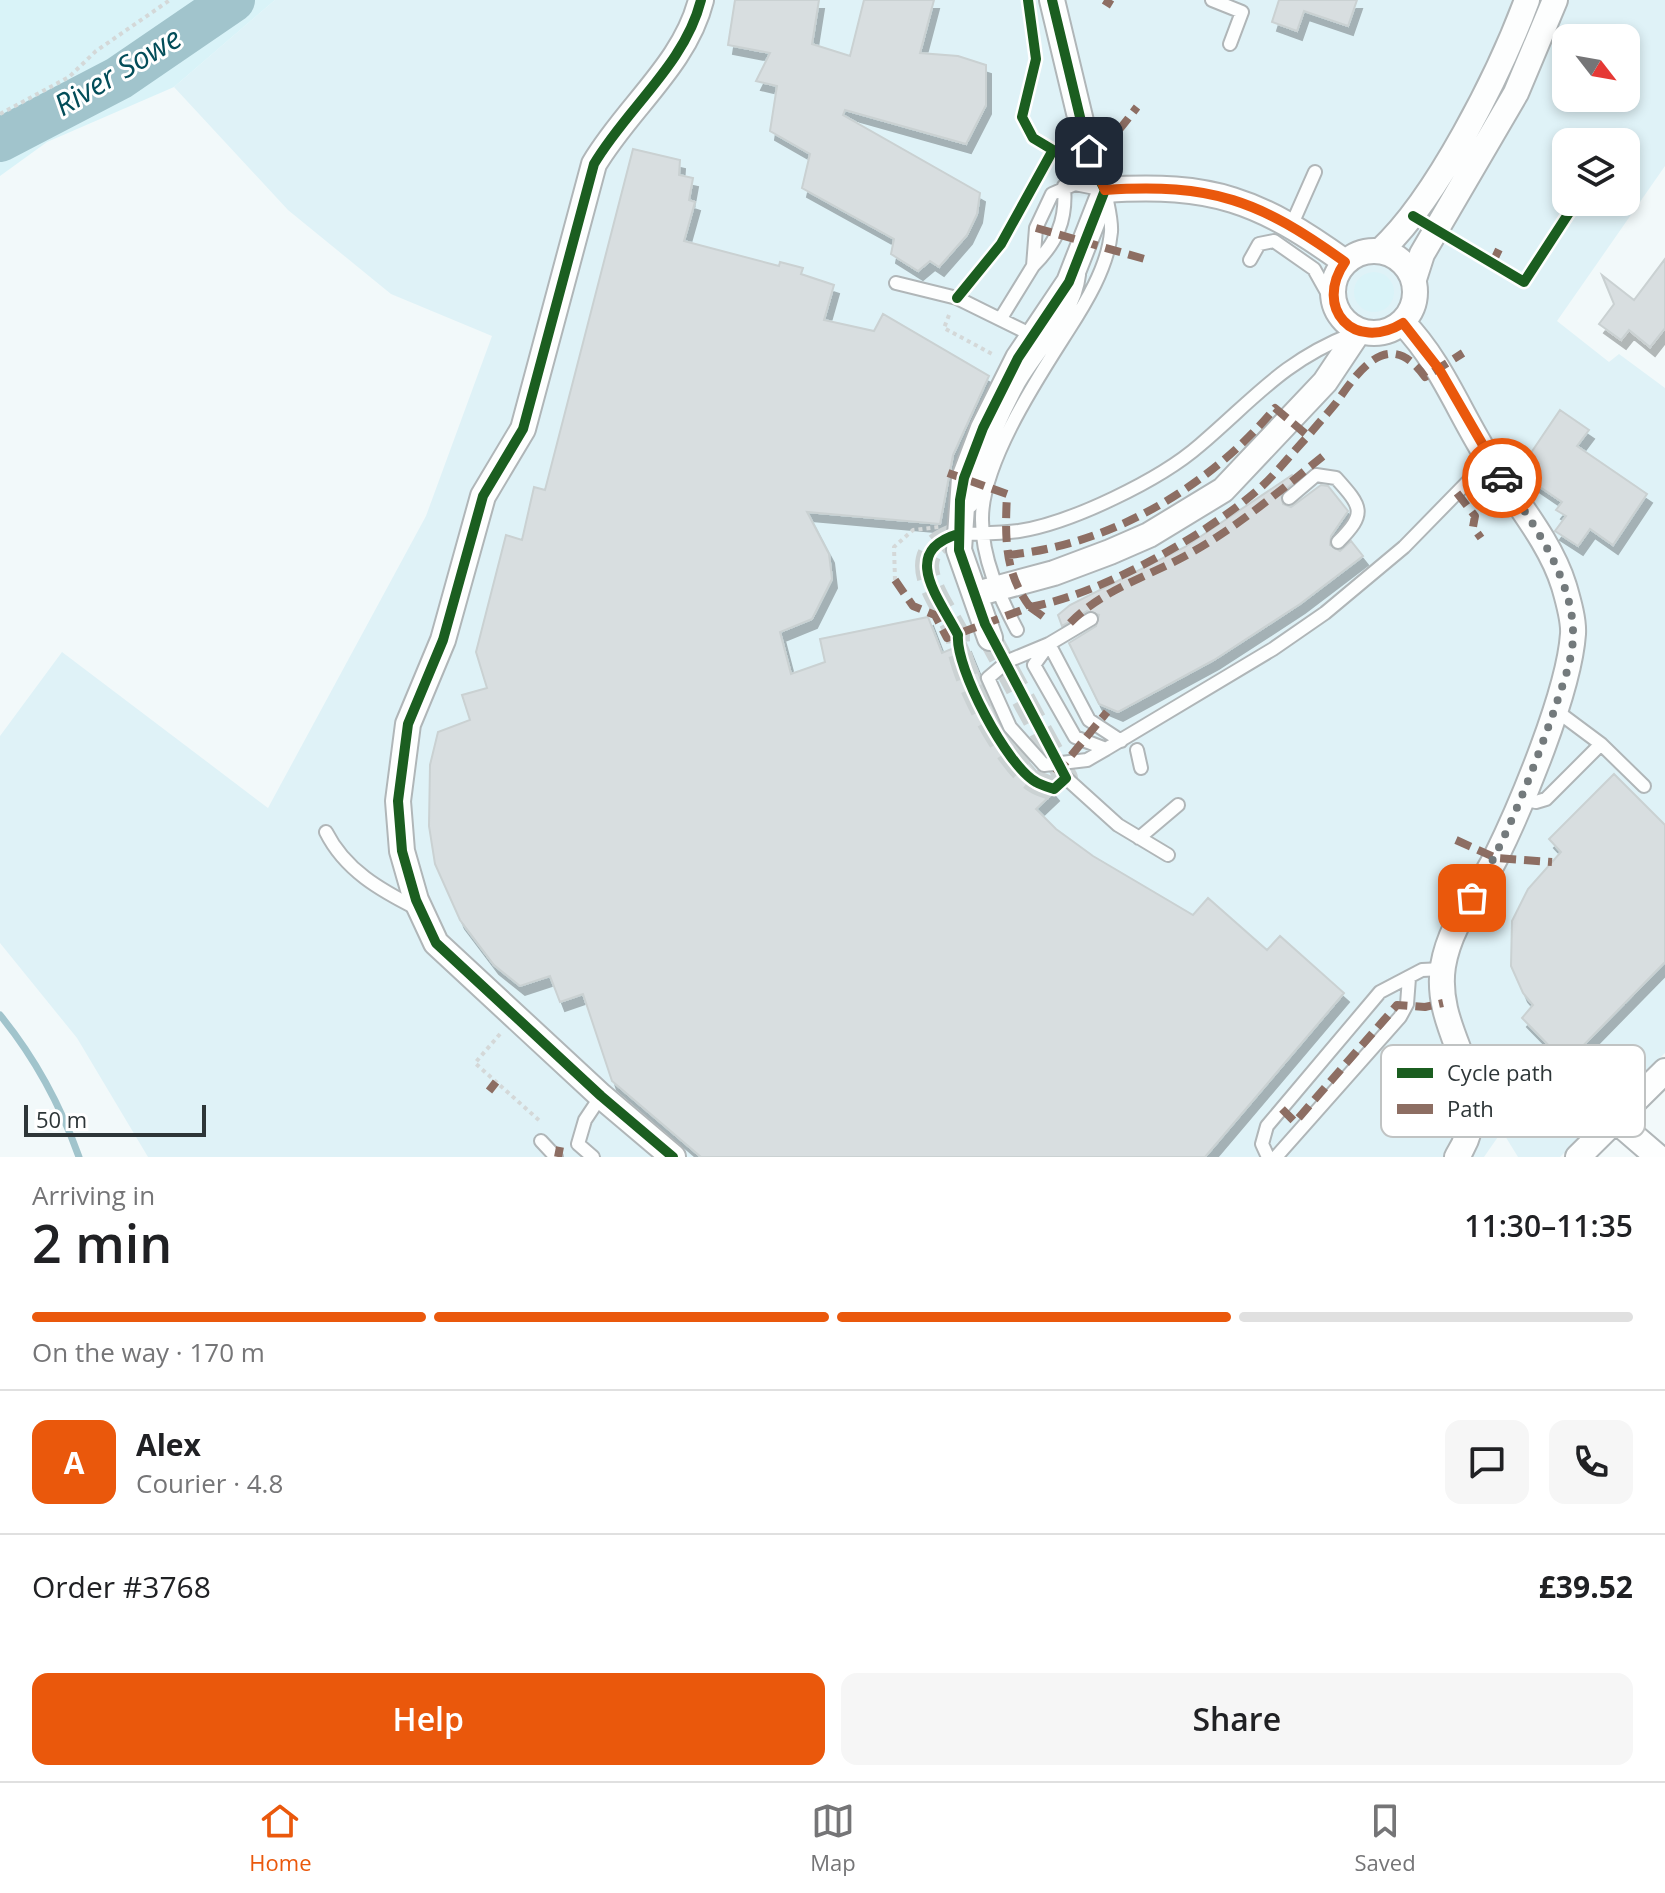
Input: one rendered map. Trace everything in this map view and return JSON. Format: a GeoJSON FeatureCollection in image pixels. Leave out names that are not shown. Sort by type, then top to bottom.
{"type":"FeatureCollection","features":[{"type":"Feature","properties":{"kind":"street"},"geometry":{"type":"LineString","coordinates":[[673,1157],[601,1096],[436,943],[421,910],[402,851],[398,801],[408,724],[443,640],[483,496],[523,429],[594,164],[607,142],[684,45],[701,0]]}},
{"type":"Feature","properties":{"kind":"street"},"geometry":{"type":"LineString","coordinates":[[990,638],[987,591],[959,550],[964,530],[960,500],[970,462],[1001,391],[1058,303],[1081,255],[1105,190],[1091,163],[1052,0]]}},
{"type":"Feature","properties":{"kind":"street"},"geometry":{"type":"LineString","coordinates":[[1380,251],[1405,228],[1438,177],[1487,89],[1527,0]]}},
{"type":"Feature","properties":{"kind":"street"},"geometry":{"type":"LineString","coordinates":[[1414,279],[1398,258],[1380,251],[1356,255],[1345,262],[1336,275],[1333,303],[1339,316],[1359,331],[1375,334],[1403,323],[1412,309],[1414,279],[1422,254],[1516,93],[1555,0]]}},
{"type":"Feature","properties":{"kind":"street"},"geometry":{"type":"LineString","coordinates":[[1105,190],[1207,191],[1292,224],[1345,262]]}},
{"type":"Feature","properties":{"kind":"street"},"geometry":{"type":"LineString","coordinates":[[1403,323],[1439,369],[1489,460],[1523,509],[1563,584],[1573,631],[1568,670],[1521,799],[1496,858],[1449,938],[1443,969],[1445,1017],[1457,1045]]}},
{"type":"Feature","properties":{"kind":"street"},"geometry":{"type":"LineString","coordinates":[[987,591],[1054,573],[1110,552],[1149,535],[1223,490],[1325,382],[1359,331]]}},
{"type":"Feature","properties":{"kind":"street"},"geometry":{"type":"LineString","coordinates":[[1645,1091],[1665,1071]]}},
{"type":"Feature","properties":{"kind":"street"},"geometry":{"type":"LineString","coordinates":[[1457,1157],[1468,1137]]}},
{"type":"Feature","properties":{"kind":"street"},"geometry":{"type":"LineString","coordinates":[[1578,1157],[1598,1137]]}},
{"type":"Feature","properties":{"kind":"street"},"geometry":{"type":"LineString","coordinates":[[1635,1137],[1658,1157]]}},
{"type":"Feature","properties":{"kind":"lane"},"geometry":{"type":"LineString","coordinates":[[1212,0],[1242,12],[1230,44]]}},
{"type":"Feature","properties":{"kind":"lane"},"geometry":{"type":"LineString","coordinates":[[1292,224],[1315,172]]}},
{"type":"Feature","properties":{"kind":"lane"},"geometry":{"type":"LineString","coordinates":[[964,530],[981,518],[991,477],[1010,429],[1085,303],[1105,255],[1111,231],[1105,190],[1075,184],[1064,186],[1052,194],[1036,228],[1033,266]]}},
{"type":"Feature","properties":{"kind":"lane"},"geometry":{"type":"LineString","coordinates":[[1001,318],[1033,266],[1049,250],[1060,232],[1066,206],[1064,186]]}},
{"type":"Feature","properties":{"kind":"lane"},"geometry":{"type":"LineString","coordinates":[[1250,260],[1259,244],[1274,241],[1314,269],[1333,303]]}},
{"type":"Feature","properties":{"kind":"lane"},"geometry":{"type":"LineString","coordinates":[[964,530],[989,451],[1019,385],[1077,295],[1081,255]]}},
{"type":"Feature","properties":{"kind":"lane"},"geometry":{"type":"LineString","coordinates":[[896,283],[957,298],[1034,336]]}},
{"type":"Feature","properties":{"kind":"lane"},"geometry":{"type":"LineString","coordinates":[[964,530],[1023,530],[1127,492],[1199,446],[1259,389],[1294,362],[1359,331]]}},
{"type":"Feature","properties":{"kind":"lane"},"geometry":{"type":"LineString","coordinates":[[1091,619],[1049,644],[1008,661],[988,678],[1010,727],[1044,765],[1087,760],[1325,613],[1404,547],[1489,460]]}},
{"type":"Feature","properties":{"kind":"lane"},"geometry":{"type":"LineString","coordinates":[[1289,498],[1316,475],[1336,478],[1354,498],[1359,511],[1355,526],[1338,542]]}},
{"type":"Feature","properties":{"kind":"lane"},"geometry":{"type":"LineString","coordinates":[[987,591],[1017,630]]}},
{"type":"Feature","properties":{"kind":"lane"},"geometry":{"type":"LineString","coordinates":[[1049,644],[1089,720],[1121,741]]}},
{"type":"Feature","properties":{"kind":"lane"},"geometry":{"type":"LineString","coordinates":[[1049,644],[1034,665],[1075,737],[1106,749]]}},
{"type":"Feature","properties":{"kind":"lane"},"geometry":{"type":"LineString","coordinates":[[1554,709],[1601,744],[1644,786]]}},
{"type":"Feature","properties":{"kind":"lane"},"geometry":{"type":"LineString","coordinates":[[1521,799],[1536,802],[1546,799],[1601,744]]}},
{"type":"Feature","properties":{"kind":"lane"},"geometry":{"type":"LineString","coordinates":[[1137,750],[1141,768]]}},
{"type":"Feature","properties":{"kind":"lane"},"geometry":{"type":"LineString","coordinates":[[1066,778],[1118,825],[1168,855]]}},
{"type":"Feature","properties":{"kind":"lane"},"geometry":{"type":"LineString","coordinates":[[1139,838],[1178,805]]}},
{"type":"Feature","properties":{"kind":"lane"},"geometry":{"type":"LineString","coordinates":[[326,832],[338,857],[383,891],[421,910]]}},
{"type":"Feature","properties":{"kind":"lane"},"geometry":{"type":"LineString","coordinates":[[1268,1157],[1262,1144],[1267,1126],[1380,992],[1422,970],[1443,969]]}},
{"type":"Feature","properties":{"kind":"lane"},"geometry":{"type":"LineString","coordinates":[[1276,1157],[1400,1017],[1407,1004],[1409,978]]}},
{"type":"Feature","properties":{"kind":"lane"},"geometry":{"type":"LineString","coordinates":[[593,1157],[578,1144],[585,1120],[601,1096]]}},
{"type":"Feature","properties":{"kind":"lane"},"geometry":{"type":"LineString","coordinates":[[541,1141],[556,1157]]}},
{"type":"Feature","properties":{"kind":"path"},"geometry":{"type":"LineString","coordinates":[[0,114],[69,77],[96,51],[170,0]]}},
{"type":"Feature","properties":{"kind":"path"},"geometry":{"type":"LineString","coordinates":[[957,298],[944,328],[997,357]]}},
{"type":"Feature","properties":{"kind":"path"},"geometry":{"type":"LineString","coordinates":[[879,580],[895,580],[894,547],[913,530],[939,527],[964,530]]}},
{"type":"Feature","properties":{"kind":"path"},"geometry":{"type":"LineString","coordinates":[[515,1016],[475,1063],[548,1128]]}},
{"type":"Feature","properties":{"kind":"shaded area"},"geometry":{"type":"Polygon","coordinates":[[[0,0],[275,0],[174,87],[47,142],[0,176],[0,0]]]}},
{"type":"Feature","properties":{"kind":"shaded area"},"geometry":{"type":"Polygon","coordinates":[[[275,0],[1665,0],[1665,166],[1640,202],[1640,128],[1552,128],[1552,216],[1630,216],[1557,321],[1609,362],[1619,354],[1665,388],[1665,1053],[1645,1073],[1645,1045],[1381,1045],[1381,1137],[1498,1137],[1484,1157],[148,1157],[77,1038],[0,943],[0,736],[62,652],[268,808],[426,516],[492,336],[391,294],[288,210],[174,87],[275,0]]]}},
{"type":"Feature","properties":{"kind":"shaded area"},"geometry":{"type":"Polygon","coordinates":[[[1374,272],[1388,278],[1394,292],[1388,306],[1374,312],[1360,306],[1354,292],[1360,278],[1374,272]]]}},
{"type":"Feature","properties":{"kind":"shaded area"},"geometry":{"type":"Polygon","coordinates":[[[1506,1137],[1580,1137],[1560,1157],[1518,1157],[1506,1137]]]}},
{"type":"Feature","properties":{"kind":"building"},"geometry":{"type":"Polygon","coordinates":[[[735,0],[819,0],[812,44],[850,56],[864,0],[934,0],[920,53],[958,56],[986,65],[986,105],[966,144],[845,110],[843,115],[980,193],[977,214],[967,235],[939,267],[930,261],[918,271],[891,254],[894,239],[802,188],[810,154],[770,131],[777,86],[756,81],[770,53],[728,45],[735,0]]]}},
{"type":"Feature","properties":{"kind":"building"},"geometry":{"type":"Polygon","coordinates":[[[1279,0],[1357,0],[1348,26],[1304,11],[1297,31],[1272,22],[1279,0]]]}},
{"type":"Feature","properties":{"kind":"building"},"geometry":{"type":"Polygon","coordinates":[[[633,149],[680,160],[679,175],[693,178],[689,200],[695,202],[684,241],[779,266],[780,262],[803,268],[801,274],[834,285],[824,320],[874,331],[883,314],[989,376],[953,455],[940,524],[807,512],[829,554],[832,579],[812,619],[780,632],[791,674],[825,662],[820,639],[928,617],[942,653],[966,643],[1002,731],[1054,792],[1036,809],[1056,829],[1093,856],[1193,915],[1208,898],[1267,950],[1280,936],[1344,993],[1205,1157],[701,1157],[612,1081],[583,994],[560,1002],[550,976],[520,986],[494,965],[460,920],[435,864],[429,826],[430,765],[438,732],[470,720],[462,695],[487,688],[476,652],[506,535],[522,540],[534,487],[545,490],[633,149]]]}},
{"type":"Feature","properties":{"kind":"building"},"geometry":{"type":"Polygon","coordinates":[[[1665,259],[1665,328],[1650,347],[1629,330],[1621,340],[1599,324],[1614,304],[1602,275],[1634,300],[1665,259]]]}},
{"type":"Feature","properties":{"kind":"building"},"geometry":{"type":"Polygon","coordinates":[[[1560,410],[1589,430],[1577,446],[1647,494],[1613,545],[1590,529],[1578,546],[1555,531],[1566,516],[1556,510],[1562,502],[1518,472],[1560,410]]]}},
{"type":"Feature","properties":{"kind":"building"},"geometry":{"type":"Polygon","coordinates":[[[1292,475],[1296,480],[1281,494],[1283,504],[1291,507],[1321,485],[1328,486],[1348,511],[1331,536],[1330,545],[1340,551],[1351,541],[1363,556],[1300,604],[1214,660],[1118,712],[1099,704],[1069,643],[1096,626],[1099,615],[1087,611],[1062,626],[1058,615],[1070,605],[1185,547],[1292,475]]]}},
{"type":"Feature","properties":{"kind":"building"},"geometry":{"type":"Polygon","coordinates":[[[1614,774],[1665,825],[1665,962],[1584,1045],[1548,1045],[1522,1018],[1533,1005],[1523,993],[1511,966],[1512,921],[1528,889],[1561,852],[1549,839],[1614,774]]]}},
{"type":"Feature","properties":{"kind":"waterway","name":"River Sowe"},"geometry":{"type":"LineString","coordinates":[[0,140],[119,78],[233,0]]}},
{"type":"Feature","properties":{"kind":"waterway"},"geometry":{"type":"LineString","coordinates":[[0,1015],[46,1083],[79,1157]]}},
{"type":"Feature","properties":{"kind":"tunnel"},"geometry":{"type":"LineString","coordinates":[[958,534],[940,542],[930,552],[927,564],[934,592],[958,635],[965,670],[998,737],[1024,772],[1036,782],[1054,789],[1066,778],[990,638]]}},
{"type":"Feature","properties":{"kind":"marked path"},"geometry":{"type":"LineString","coordinates":[[1104,0],[1112,5]]}},
{"type":"Feature","properties":{"kind":"marked path"},"geometry":{"type":"LineString","coordinates":[[1053,150],[1094,149],[1111,138],[1137,107]]}},
{"type":"Feature","properties":{"kind":"marked path"},"geometry":{"type":"LineString","coordinates":[[1036,228],[1148,260]]}},
{"type":"Feature","properties":{"kind":"marked path"},"geometry":{"type":"LineString","coordinates":[[1492,264],[1502,243]]}},
{"type":"Feature","properties":{"kind":"marked path"},"geometry":{"type":"LineString","coordinates":[[1008,555],[1084,539],[1155,507],[1189,487],[1220,463],[1275,408],[1308,436],[1355,378],[1376,358],[1387,354],[1399,355],[1412,362],[1425,377],[1463,353]]}},
{"type":"Feature","properties":{"kind":"marked path"},"geometry":{"type":"LineString","coordinates":[[1030,607],[1057,601],[1116,578],[1205,529],[1253,494],[1308,436]]}},
{"type":"Feature","properties":{"kind":"marked path"},"geometry":{"type":"LineString","coordinates":[[1070,623],[1111,593],[1187,555],[1224,532],[1327,453]]}},
{"type":"Feature","properties":{"kind":"marked path"},"geometry":{"type":"LineString","coordinates":[[895,580],[913,606],[935,615],[947,638],[1030,607],[1015,581],[1008,554],[1007,494],[948,473]]}},
{"type":"Feature","properties":{"kind":"marked path"},"geometry":{"type":"LineString","coordinates":[[1457,493],[1475,516],[1473,527],[1481,538]]}},
{"type":"Feature","properties":{"kind":"marked path"},"geometry":{"type":"LineString","coordinates":[[1030,607],[1048,620]]}},
{"type":"Feature","properties":{"kind":"marked path"},"geometry":{"type":"LineString","coordinates":[[1056,774],[1107,712]]}},
{"type":"Feature","properties":{"kind":"marked path"},"geometry":{"type":"LineString","coordinates":[[1456,840],[1496,858],[1552,862]]}},
{"type":"Feature","properties":{"kind":"marked path"},"geometry":{"type":"LineString","coordinates":[[1282,1109],[1295,1122],[1397,1005],[1425,1007],[1443,1003]]}},
{"type":"Feature","properties":{"kind":"marked path"},"geometry":{"type":"LineString","coordinates":[[489,1091],[496,1082]]}},
{"type":"Feature","properties":{"kind":"marked path"},"geometry":{"type":"LineString","coordinates":[[558,1157],[560,1147]]}},
{"type":"Feature","properties":{"kind":"cycle path"},"geometry":{"type":"LineString","coordinates":[[673,1157],[601,1096],[436,943],[416,900],[402,851],[398,801],[408,724],[443,640],[483,496],[523,429],[594,164],[669,65],[693,23],[701,0]]}},
{"type":"Feature","properties":{"kind":"cycle path"},"geometry":{"type":"LineString","coordinates":[[957,298],[1001,244],[1053,150],[1033,138],[1022,117],[1036,59],[1028,0]]}},
{"type":"Feature","properties":{"kind":"cycle path"},"geometry":{"type":"LineString","coordinates":[[958,534],[940,542],[930,552],[927,564],[934,592],[958,635],[965,670],[998,737],[1024,772],[1036,782],[1054,789],[1066,778],[985,624],[959,550],[960,500],[964,478],[983,428],[1018,358],[1069,282],[1105,190],[1091,163],[1052,0]]}},
{"type":"Feature","properties":{"kind":"cycle path"},"geometry":{"type":"LineString","coordinates":[[1413,216],[1524,282],[1567,216]]}},
{"type":"Feature","properties":{"kind":"way so far"},"geometry":{"type":"LineString","coordinates":[[1472,898],[1496,858],[1521,799],[1568,670],[1573,631],[1563,584],[1523,509],[1502,478]]}},
{"type":"Feature","properties":{"kind":"route"},"geometry":{"type":"LineString","coordinates":[[1089,151],[1091,163],[1105,190],[1207,191],[1228,197],[1292,224],[1345,262],[1336,275],[1332,290],[1333,303],[1339,316],[1359,331],[1375,334],[1403,323],[1439,369],[1502,478]]}}]}
